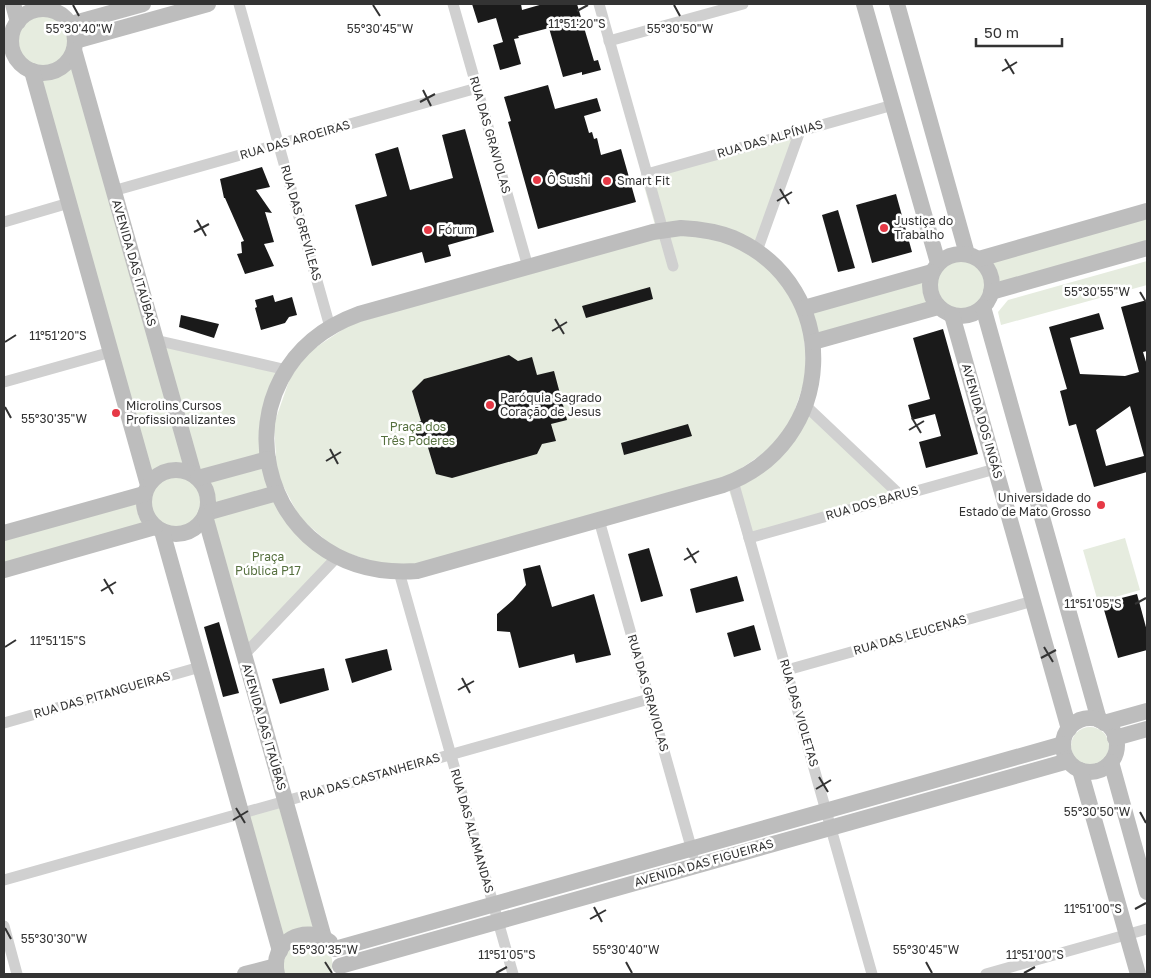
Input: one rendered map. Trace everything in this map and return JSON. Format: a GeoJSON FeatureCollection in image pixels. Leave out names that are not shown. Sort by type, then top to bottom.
{"type":"FeatureCollection","features":[{"type":"Feature","properties":{"kind":"street"},"geometry":{"type":"LineString","coordinates":[[13,4],[18,22]]}},
{"type":"Feature","properties":{"kind":"street"},"geometry":{"type":"LineString","coordinates":[[65,15],[74,31],[74,46],[68,61],[55,71],[47,73],[32,71],[10,59],[13,52],[8,42],[15,26],[26,14],[43,9],[65,15],[143,4]]}},
{"type":"Feature","properties":{"kind":"street"},"geometry":{"type":"LineString","coordinates":[[74,46],[208,4]]}},
{"type":"Feature","properties":{"kind":"street","name":"RUA DAS GREVÍLEAS"},"geometry":{"type":"LineString","coordinates":[[239,4],[330,327]]}},
{"type":"Feature","properties":{"kind":"street","name":"RUA DAS GRAVIOLAS"},"geometry":{"type":"LineString","coordinates":[[453,4],[528,267]]}},
{"type":"Feature","properties":{"kind":"street"},"geometry":{"type":"LineString","coordinates":[[599,4],[673,266]]}},
{"type":"Feature","properties":{"kind":"street"},"geometry":{"type":"LineString","coordinates":[[609,41],[743,4]]}},
{"type":"Feature","properties":{"kind":"street"},"geometry":{"type":"LineString","coordinates":[[864,4],[893,105],[935,268]]}},
{"type":"Feature","properties":{"kind":"street"},"geometry":{"type":"LineString","coordinates":[[813,342],[945,311],[968,315],[987,302],[991,292],[990,273],[984,263],[973,256],[897,4]]}},
{"type":"Feature","properties":{"kind":"street","name":"AVENIDA DAS ITAÚBAS"},"geometry":{"type":"LineString","coordinates":[[74,46],[155,340],[196,477]]}},
{"type":"Feature","properties":{"kind":"street"},"geometry":{"type":"LineString","coordinates":[[32,71],[111,352],[146,489]]}},
{"type":"Feature","properties":{"kind":"street","name":"RUA DAS AROEIRAS"},"geometry":{"type":"LineString","coordinates":[[113,191],[477,88]]}},
{"type":"Feature","properties":{"kind":"street","name":"RUA DAS ALPÍNIAS"},"geometry":{"type":"LineString","coordinates":[[647,174],[893,105]]}},
{"type":"Feature","properties":{"kind":"street"},"geometry":{"type":"LineString","coordinates":[[757,251],[800,131]]}},
{"type":"Feature","properties":{"kind":"street"},"geometry":{"type":"LineString","coordinates":[[4,222],[69,203]]}},
{"type":"Feature","properties":{"kind":"street"},"geometry":{"type":"LineString","coordinates":[[945,311],[932,297],[930,278],[935,268],[950,255],[973,256],[1147,211]]}},
{"type":"Feature","properties":{"kind":"street"},"geometry":{"type":"LineString","coordinates":[[681,228],[715,232],[731,237],[757,251],[786,278],[804,308],[813,342],[813,375],[806,406],[797,424],[776,452],[749,474],[734,481],[426,569],[400,572],[365,568],[337,557],[319,546],[294,521],[277,493],[268,459],[266,441],[271,407],[278,386],[287,370],[304,348],[330,327],[359,314],[662,230],[681,228]]}},
{"type":"Feature","properties":{"kind":"street"},"geometry":{"type":"LineString","coordinates":[[991,292],[1147,248]]}},
{"type":"Feature","properties":{"kind":"street"},"geometry":{"type":"LineString","coordinates":[[804,308],[935,268]]}},
{"type":"Feature","properties":{"kind":"street"},"geometry":{"type":"LineString","coordinates":[[982,307],[1102,722],[1113,732],[1115,738],[1116,753],[1111,762],[1147,892]]}},
{"type":"Feature","properties":{"kind":"street","name":"AVENIDA DOS INGÁS"},"geometry":{"type":"LineString","coordinates":[[945,311],[995,468],[1033,600],[1066,737]]}},
{"type":"Feature","properties":{"kind":"street"},"geometry":{"type":"LineString","coordinates":[[155,340],[287,370]]}},
{"type":"Feature","properties":{"kind":"street"},"geometry":{"type":"LineString","coordinates":[[4,382],[111,352]]}},
{"type":"Feature","properties":{"kind":"street"},"geometry":{"type":"LineString","coordinates":[[806,406],[900,495]]}},
{"type":"Feature","properties":{"kind":"street"},"geometry":{"type":"LineString","coordinates":[[196,477],[268,459]]}},
{"type":"Feature","properties":{"kind":"street","name":"RUA DOS BARUS"},"geometry":{"type":"LineString","coordinates":[[749,538],[995,468]]}},
{"type":"Feature","properties":{"kind":"street"},"geometry":{"type":"LineString","coordinates":[[4,570],[158,529],[173,534],[186,533],[197,526],[205,514],[208,504],[206,491],[196,477],[184,471],[172,470],[160,474],[146,489],[143,500],[144,512],[158,529],[200,667],[241,814],[278,964]]}},
{"type":"Feature","properties":{"kind":"street","name":"RUA DAS VIOLETAS"},"geometry":{"type":"LineString","coordinates":[[734,481],[872,974]]}},
{"type":"Feature","properties":{"kind":"street"},"geometry":{"type":"LineString","coordinates":[[4,533],[146,489]]}},
{"type":"Feature","properties":{"kind":"street"},"geometry":{"type":"LineString","coordinates":[[205,514],[277,493]]}},
{"type":"Feature","properties":{"kind":"street","name":"AVENIDA DAS ITAÚBAS"},"geometry":{"type":"LineString","coordinates":[[205,514],[286,801],[330,943]]}},
{"type":"Feature","properties":{"kind":"street","name":"RUA DAS GRAVIOLAS"},"geometry":{"type":"LineString","coordinates":[[599,520],[696,866]]}},
{"type":"Feature","properties":{"kind":"street"},"geometry":{"type":"LineString","coordinates":[[244,655],[337,557]]}},
{"type":"Feature","properties":{"kind":"street","name":"RUA DAS ALAMANDAS"},"geometry":{"type":"LineString","coordinates":[[400,572],[513,974]]}},
{"type":"Feature","properties":{"kind":"street","name":"RUA DAS LEUCENAS"},"geometry":{"type":"LineString","coordinates":[[787,670],[1033,600]]}},
{"type":"Feature","properties":{"kind":"street","name":"RUA DAS PITANGUEIRAS"},"geometry":{"type":"LineString","coordinates":[[4,722],[200,667]]}},
{"type":"Feature","properties":{"kind":"street","name":"RUA DAS CASTANHEIRAS"},"geometry":{"type":"LineString","coordinates":[[4,880],[649,699]]}},
{"type":"Feature","properties":{"kind":"street","name":"AVENIDA DAS FIGUEIRAS"},"geometry":{"type":"LineString","coordinates":[[330,943],[493,904],[826,811],[1066,737],[1077,722],[1084,720],[1102,722],[1147,711]]}},
{"type":"Feature","properties":{"kind":"street"},"geometry":{"type":"LineString","coordinates":[[1115,738],[1147,729]]}},
{"type":"Feature","properties":{"kind":"street"},"geometry":{"type":"LineString","coordinates":[[1066,737],[1064,752],[1074,766],[1138,974]]}},
{"type":"Feature","properties":{"kind":"street","name":"AVENIDA DAS FIGUEIRAS"},"geometry":{"type":"LineString","coordinates":[[245,974],[278,964],[287,942],[301,934],[317,935],[330,943],[339,958],[339,970],[498,921],[831,828],[1074,766],[1097,771],[1103,769],[1111,762]]}},
{"type":"Feature","properties":{"kind":"street"},"geometry":{"type":"LineString","coordinates":[[4,926],[18,974]]}},
{"type":"Feature","properties":{"kind":"street"},"geometry":{"type":"LineString","coordinates":[[986,974],[1147,929]]}},
{"type":"Feature","properties":{"kind":"green space"},"geometry":{"type":"Polygon","coordinates":[[[38,16],[48,16],[61,23],[68,36],[68,46],[61,59],[48,66],[38,66],[29,62],[22,55],[18,46],[18,36],[22,27],[29,20],[38,16]]]}},
{"type":"Feature","properties":{"kind":"green space"},"geometry":{"type":"Polygon","coordinates":[[[72,67],[184,464],[167,464],[151,471],[41,79],[58,77],[72,67]]]}},
{"type":"Feature","properties":{"kind":"green space"},"geometry":{"type":"Polygon","coordinates":[[[793,137],[755,243],[734,232],[655,225],[642,179],[793,137]]]}},
{"type":"Feature","properties":{"kind":"green space"},"geometry":{"type":"Polygon","coordinates":[[[1147,218],[1147,241],[999,283],[997,271],[991,262],[1147,218]]]}},
{"type":"Feature","properties":{"kind":"green space","name":"Praça dos Três Poderes"},"geometry":{"type":"Polygon","coordinates":[[[697,235],[729,243],[758,259],[781,282],[798,311],[803,326],[807,374],[791,421],[771,448],[730,476],[416,564],[383,565],[336,549],[300,518],[277,474],[274,424],[290,378],[309,352],[351,324],[665,236],[697,235]]]}},
{"type":"Feature","properties":{"kind":"green space"},"geometry":{"type":"Polygon","coordinates":[[[956,260],[966,260],[979,267],[986,280],[986,290],[979,303],[966,310],[956,310],[947,306],[940,299],[936,290],[936,280],[940,271],[947,264],[956,260]]]}},
{"type":"Feature","properties":{"kind":"green space"},"geometry":{"type":"Polygon","coordinates":[[[1147,261],[1147,285],[1001,325],[998,312],[1008,300],[1147,261]]]}},
{"type":"Feature","properties":{"kind":"green space"},"geometry":{"type":"Polygon","coordinates":[[[923,281],[923,293],[928,303],[818,334],[812,312],[923,281]]]}},
{"type":"Feature","properties":{"kind":"green space","name":"Praça Pública P17"},"geometry":{"type":"Polygon","coordinates":[[[164,346],[278,372],[267,399],[262,426],[261,452],[265,476],[274,500],[287,522],[306,542],[329,560],[248,645],[212,518],[213,492],[199,471],[164,346]]]}},
{"type":"Feature","properties":{"kind":"green space"},"geometry":{"type":"Polygon","coordinates":[[[809,414],[892,494],[743,535],[729,490],[755,478],[777,460],[795,439],[809,414]]]}},
{"type":"Feature","properties":{"kind":"green space"},"geometry":{"type":"Polygon","coordinates":[[[176,476],[190,480],[198,488],[202,502],[198,516],[190,524],[176,528],[162,524],[154,516],[150,502],[154,488],[162,480],[176,476]]]}},
{"type":"Feature","properties":{"kind":"green space"},"geometry":{"type":"Polygon","coordinates":[[[137,502],[138,515],[143,524],[4,563],[4,540],[137,502]]]}},
{"type":"Feature","properties":{"kind":"green space"},"geometry":{"type":"Polygon","coordinates":[[[1125,538],[1140,590],[1098,602],[1083,550],[1125,538]]]}},
{"type":"Feature","properties":{"kind":"green space"},"geometry":{"type":"Polygon","coordinates":[[[1090,727],[1104,732],[1109,746],[1104,760],[1090,765],[1076,760],[1071,746],[1076,732],[1090,727]]]}},
{"type":"Feature","properties":{"kind":"green space"},"geometry":{"type":"Polygon","coordinates":[[[280,807],[315,930],[283,936],[248,816],[280,807]]]}},
{"type":"Feature","properties":{"kind":"green space"},"geometry":{"type":"Polygon","coordinates":[[[304,941],[317,944],[327,950],[332,959],[331,974],[284,974],[284,962],[287,953],[304,941]]]}},
{"type":"Feature","properties":{"kind":"building"},"geometry":{"type":"Polygon","coordinates":[[[472,4],[521,4],[522,10],[543,4],[577,4],[594,61],[598,60],[601,70],[563,77],[549,28],[518,36],[519,38],[514,39],[521,64],[500,70],[493,45],[503,42],[496,18],[478,23],[472,4]]]}},
{"type":"Feature","properties":{"kind":"building"},"geometry":{"type":"Polygon","coordinates":[[[548,85],[555,109],[597,98],[601,111],[584,116],[589,133],[592,132],[594,139],[597,138],[601,155],[621,149],[636,202],[538,229],[508,122],[511,121],[504,97],[548,85]]]}},
{"type":"Feature","properties":{"kind":"building"},"geometry":{"type":"Polygon","coordinates":[[[465,129],[494,232],[448,245],[451,256],[425,263],[422,252],[372,266],[355,205],[387,196],[375,154],[398,147],[410,190],[453,178],[442,135],[465,129]]]}},
{"type":"Feature","properties":{"kind":"building"},"geometry":{"type":"Polygon","coordinates":[[[262,167],[270,187],[256,190],[272,213],[265,212],[274,242],[264,244],[274,266],[245,274],[237,254],[242,253],[241,242],[244,241],[224,198],[220,179],[262,167]]]}},
{"type":"Feature","properties":{"kind":"building","name":"Justiça do Trabalho"},"geometry":{"type":"Polygon","coordinates":[[[896,194],[912,252],[872,263],[856,205],[896,194]]]}},
{"type":"Feature","properties":{"kind":"building"},"geometry":{"type":"Polygon","coordinates":[[[838,210],[855,268],[838,272],[822,215],[838,210]]]}},
{"type":"Feature","properties":{"kind":"building"},"geometry":{"type":"Polygon","coordinates":[[[650,287],[653,299],[586,318],[582,306],[650,287]]]}},
{"type":"Feature","properties":{"kind":"building"},"geometry":{"type":"Polygon","coordinates":[[[273,295],[275,302],[292,297],[297,315],[289,317],[285,323],[261,330],[255,308],[257,307],[255,300],[273,295]]]}},
{"type":"Feature","properties":{"kind":"building"},"geometry":{"type":"Polygon","coordinates":[[[1147,300],[1147,351],[1143,352],[1147,365],[1147,472],[1094,487],[1076,424],[1069,426],[1060,391],[1067,389],[1049,327],[1099,313],[1104,329],[1070,338],[1080,374],[1125,376],[1139,372],[1121,307],[1147,300]],[[1130,406],[1096,430],[1106,466],[1144,456],[1130,406]]]}},
{"type":"Feature","properties":{"kind":"building"},"geometry":{"type":"Polygon","coordinates":[[[181,315],[219,324],[214,338],[179,327],[181,315]]]}},
{"type":"Feature","properties":{"kind":"building"},"geometry":{"type":"Polygon","coordinates":[[[943,329],[978,454],[926,468],[919,442],[941,436],[935,414],[912,420],[908,405],[930,399],[913,338],[943,329]]]}},
{"type":"Feature","properties":{"kind":"building","name":"Paróquia Sagrado Coração de Jesus"},"geometry":{"type":"Polygon","coordinates":[[[509,355],[518,361],[532,357],[537,375],[554,371],[567,420],[551,424],[556,441],[542,444],[537,454],[452,478],[436,474],[426,441],[418,444],[412,424],[421,421],[412,391],[424,379],[509,355]]]}},
{"type":"Feature","properties":{"kind":"building"},"geometry":{"type":"Polygon","coordinates":[[[688,424],[692,436],[624,455],[621,443],[688,424]]]}},
{"type":"Feature","properties":{"kind":"building"},"geometry":{"type":"Polygon","coordinates":[[[649,548],[663,596],[641,602],[628,554],[649,548]]]}},
{"type":"Feature","properties":{"kind":"building"},"geometry":{"type":"Polygon","coordinates":[[[540,565],[552,607],[594,594],[611,655],[576,663],[574,654],[519,668],[510,632],[497,631],[497,614],[526,585],[523,569],[540,565]]]}},
{"type":"Feature","properties":{"kind":"building"},"geometry":{"type":"Polygon","coordinates":[[[737,576],[744,601],[696,613],[690,589],[737,576]]]}},
{"type":"Feature","properties":{"kind":"building"},"geometry":{"type":"Polygon","coordinates":[[[1137,594],[1147,631],[1147,650],[1118,658],[1102,603],[1137,594]]]}},
{"type":"Feature","properties":{"kind":"building"},"geometry":{"type":"Polygon","coordinates":[[[219,622],[239,693],[223,697],[204,627],[219,622]]]}},
{"type":"Feature","properties":{"kind":"building"},"geometry":{"type":"Polygon","coordinates":[[[754,625],[761,650],[734,657],[727,633],[754,625]]]}},
{"type":"Feature","properties":{"kind":"building"},"geometry":{"type":"Polygon","coordinates":[[[387,649],[392,670],[352,683],[345,659],[387,649]]]}},
{"type":"Feature","properties":{"kind":"building"},"geometry":{"type":"Polygon","coordinates":[[[324,668],[329,690],[280,704],[272,679],[324,668]]]}},
{"type":"Feature","properties":{"kind":"place","name":"Ô Sushi"},"geometry":{"type":"Point","coordinates":[537,180]}},
{"type":"Feature","properties":{"kind":"place","name":"Smart Fit"},"geometry":{"type":"Point","coordinates":[607,181]}},
{"type":"Feature","properties":{"kind":"place","name":"Justiça do Trabalho"},"geometry":{"type":"Point","coordinates":[884,228]}},
{"type":"Feature","properties":{"kind":"place","name":"Fórum"},"geometry":{"type":"Point","coordinates":[428,230]}},
{"type":"Feature","properties":{"kind":"place","name":"Paróquia Sagrado Coração de Jesus"},"geometry":{"type":"Point","coordinates":[490,405]}},
{"type":"Feature","properties":{"kind":"place","name":"Microlins Cursos Profissionalizantes"},"geometry":{"type":"Point","coordinates":[116,413]}},
{"type":"Feature","properties":{"kind":"place","name":"Universidade do Estado de Mato Grosso"},"geometry":{"type":"Point","coordinates":[1101,505]}}]}
